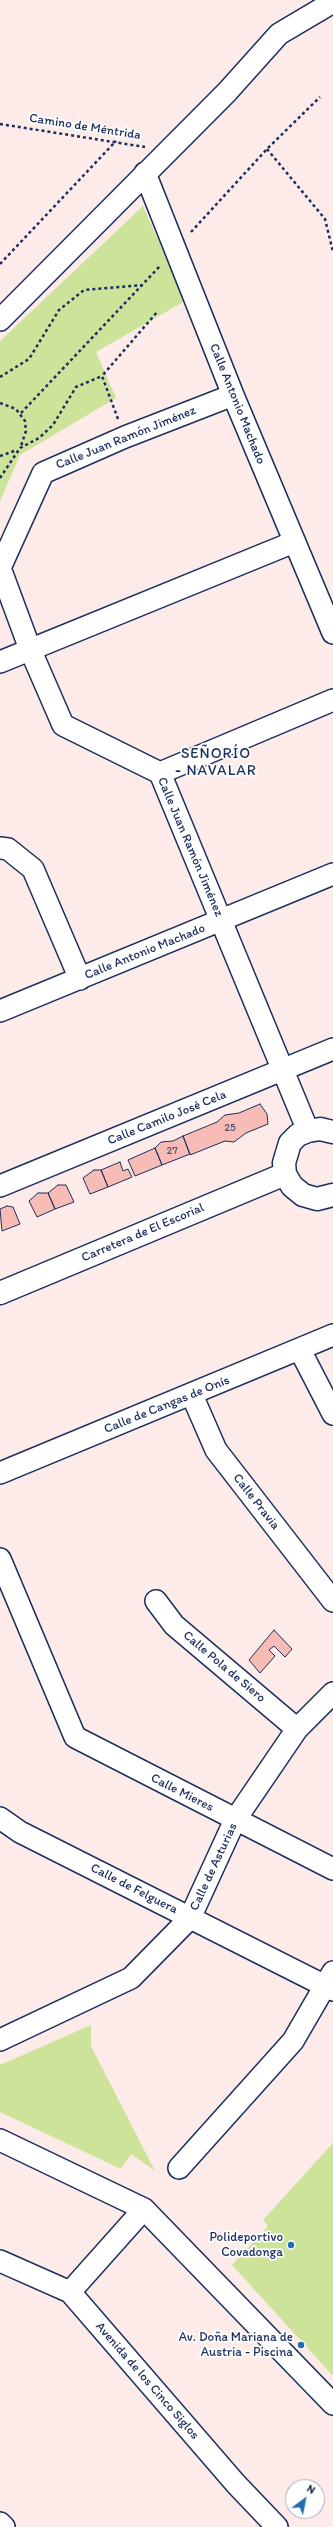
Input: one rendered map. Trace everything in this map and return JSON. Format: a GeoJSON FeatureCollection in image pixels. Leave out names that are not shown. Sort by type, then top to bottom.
{"type":"FeatureCollection","features":[{"type":"Feature","properties":{"kind":"street"},"geometry":{"type":"LineString","coordinates":[[0,320],[227,92],[279,34],[333,2]]}},
{"type":"Feature","properties":{"kind":"street","name":"Calle Antonio Machado"},"geometry":{"type":"LineString","coordinates":[[145,173],[232,395],[333,633]]}},
{"type":"Feature","properties":{"kind":"street","name":"Calle Juan Ramón Jiménez"},"geometry":{"type":"LineString","coordinates":[[232,395],[125,436],[42,473],[0,568],[30,649],[63,725],[160,773],[282,1071],[308,1130]]}},
{"type":"Feature","properties":{"kind":"street"},"geometry":{"type":"LineString","coordinates":[[0,662],[294,542]]}},
{"type":"Feature","properties":{"kind":"street"},"geometry":{"type":"LineString","coordinates":[[160,773],[333,700]]}},
{"type":"Feature","properties":{"kind":"street"},"geometry":{"type":"LineString","coordinates":[[0,848],[8,849],[33,869],[80,979]]}},
{"type":"Feature","properties":{"kind":"street","name":"Calle Antonio Machado"},"geometry":{"type":"LineString","coordinates":[[0,1011],[333,874]]}},
{"type":"Feature","properties":{"kind":"street","name":"Calle Camilo José Cela"},"geometry":{"type":"LineString","coordinates":[[0,1186],[333,1049]]}},
{"type":"Feature","properties":{"kind":"street"},"geometry":{"type":"LineString","coordinates":[[332,1198],[316,1198],[303,1195],[292,1186],[285,1174],[284,1163],[290,1143],[308,1130],[320,1129],[333,1132]]}},
{"type":"Feature","properties":{"kind":"street","name":"Carretera de El Escorial"},"geometry":{"type":"LineString","coordinates":[[0,1293],[285,1174]]}},
{"type":"Feature","properties":{"kind":"street","name":"Calle de Cangas de Onís"},"geometry":{"type":"LineString","coordinates":[[0,1473],[300,1350],[333,1334]]}},
{"type":"Feature","properties":{"kind":"street"},"geometry":{"type":"LineString","coordinates":[[300,1350],[333,1414]]}},
{"type":"Feature","properties":{"kind":"street","name":"Calle Pravia"},"geometry":{"type":"LineString","coordinates":[[192,1395],[216,1450],[333,1601]]}},
{"type":"Feature","properties":{"kind":"street","name":"Calle Mieres"},"geometry":{"type":"LineString","coordinates":[[0,1559],[75,1737],[333,1869]]}},
{"type":"Feature","properties":{"kind":"street","name":"Calle Pola de Siero"},"geometry":{"type":"LineString","coordinates":[[156,1601],[174,1625],[296,1729]]}},
{"type":"Feature","properties":{"kind":"street","name":"Calle de Asturias"},"geometry":{"type":"LineString","coordinates":[[0,2040],[131,1978],[190,1918],[236,1820],[296,1729],[333,1693]]}},
{"type":"Feature","properties":{"kind":"street","name":"Calle de Felguera"},"geometry":{"type":"LineString","coordinates":[[0,1818],[20,1832],[190,1918],[331,1983]]}},
{"type":"Feature","properties":{"kind":"street"},"geometry":{"type":"LineString","coordinates":[[179,2168],[292,2042],[331,1983]]}},
{"type":"Feature","properties":{"kind":"street"},"geometry":{"type":"LineString","coordinates":[[0,2140],[144,2209],[333,2404]]}},
{"type":"Feature","properties":{"kind":"street"},"geometry":{"type":"LineString","coordinates":[[70,2292],[144,2209]]}},
{"type":"Feature","properties":{"kind":"street","name":"Avenida de los Cinco Siglos"},"geometry":{"type":"LineString","coordinates":[[0,2261],[70,2292],[236,2484],[277,2527]]}},
{"type":"Feature","properties":{"kind":"street"},"geometry":{"type":"LineString","coordinates":[[0,2523],[4,2527]]}},
{"type":"Feature","properties":{"kind":"path","name":"Camino de Méntrida"},"geometry":{"type":"LineString","coordinates":[[0,124],[116,141],[166,152]]}},
{"type":"Feature","properties":{"kind":"path"},"geometry":{"type":"LineString","coordinates":[[0,264],[116,141]]}},
{"type":"Feature","properties":{"kind":"path"},"geometry":{"type":"LineString","coordinates":[[268,149],[325,219],[333,252]]}},
{"type":"Feature","properties":{"kind":"path"},"geometry":{"type":"LineString","coordinates":[[0,377],[29,359],[59,310],[84,290],[142,285]]}},
{"type":"Feature","properties":{"kind":"path"},"geometry":{"type":"LineString","coordinates":[[0,456],[12,454],[39,438],[53,425],[76,387],[102,376],[158,311]]}},
{"type":"Feature","properties":{"kind":"path"},"geometry":{"type":"LineString","coordinates":[[102,376],[125,436]]}},
{"type":"Feature","properties":{"kind":"path"},"geometry":{"type":"LineString","coordinates":[[0,403],[16,409],[25,421],[25,440],[0,478]]}},
{"type":"Feature","properties":{"kind":"green space"},"geometry":{"type":"Polygon","coordinates":[[[143,206],[185,301],[96,352],[116,398],[20,455],[0,501],[0,341],[143,206]]]}},
{"type":"Feature","properties":{"kind":"green space"},"geometry":{"type":"Polygon","coordinates":[[[91,2025],[91,2046],[155,2171],[131,2154],[121,2169],[0,2112],[0,2065],[91,2025]]]}},
{"type":"Feature","properties":{"kind":"green space","name":"Polideportivo Covadonga"},"geometry":{"type":"Polygon","coordinates":[[[333,2143],[333,2376],[232,2265],[268,2226],[263,2220],[333,2143]]]}},
{"type":"Feature","properties":{"kind":"building"},"geometry":{"type":"Polygon","coordinates":[[[260,1104],[267,1114],[268,1124],[246,1133],[234,1142],[225,1141],[190,1155],[183,1136],[217,1122],[225,1115],[239,1113],[260,1104]]]}},
{"type":"Feature","properties":{"kind":"building"},"geometry":{"type":"Polygon","coordinates":[[[183,1136],[190,1154],[162,1165],[155,1148],[161,1142],[173,1141],[183,1136]]]}},
{"type":"Feature","properties":{"kind":"building"},"geometry":{"type":"Polygon","coordinates":[[[155,1148],[162,1165],[135,1176],[128,1160],[155,1148]]]}},
{"type":"Feature","properties":{"kind":"building"},"geometry":{"type":"Polygon","coordinates":[[[120,1162],[123,1171],[128,1169],[132,1177],[108,1187],[101,1170],[120,1162]]]}},
{"type":"Feature","properties":{"kind":"building"},"geometry":{"type":"Polygon","coordinates":[[[94,1170],[101,1170],[108,1187],[90,1194],[83,1178],[94,1170]]]}},
{"type":"Feature","properties":{"kind":"building"},"geometry":{"type":"Polygon","coordinates":[[[58,1185],[66,1185],[74,1202],[55,1209],[48,1193],[58,1185]]]}},
{"type":"Feature","properties":{"kind":"building"},"geometry":{"type":"Polygon","coordinates":[[[38,1193],[48,1193],[55,1209],[37,1217],[29,1201],[38,1193]]]}},
{"type":"Feature","properties":{"kind":"building"},"geometry":{"type":"Polygon","coordinates":[[[7,1206],[13,1207],[20,1224],[2,1231],[0,1209],[7,1206]]]}},
{"type":"Feature","properties":{"kind":"building"},"geometry":{"type":"Polygon","coordinates":[[[274,1630],[292,1649],[285,1657],[274,1646],[269,1650],[275,1656],[260,1673],[249,1660],[274,1630]]]}},
{"type":"Feature","properties":{"kind":"place","name":"Polideportivo Covadonga"},"geometry":{"type":"Point","coordinates":[291,2245]}},
{"type":"Feature","properties":{"kind":"place","name":"Av. Doña Mariana de Austria - Piscina"},"geometry":{"type":"Point","coordinates":[301,2345]}},
{"type":"Feature","properties":{"kind":"district","name":"SEÑORÍO - NAVALAR"},"geometry":{"type":"Point","coordinates":[216,762]}}]}
